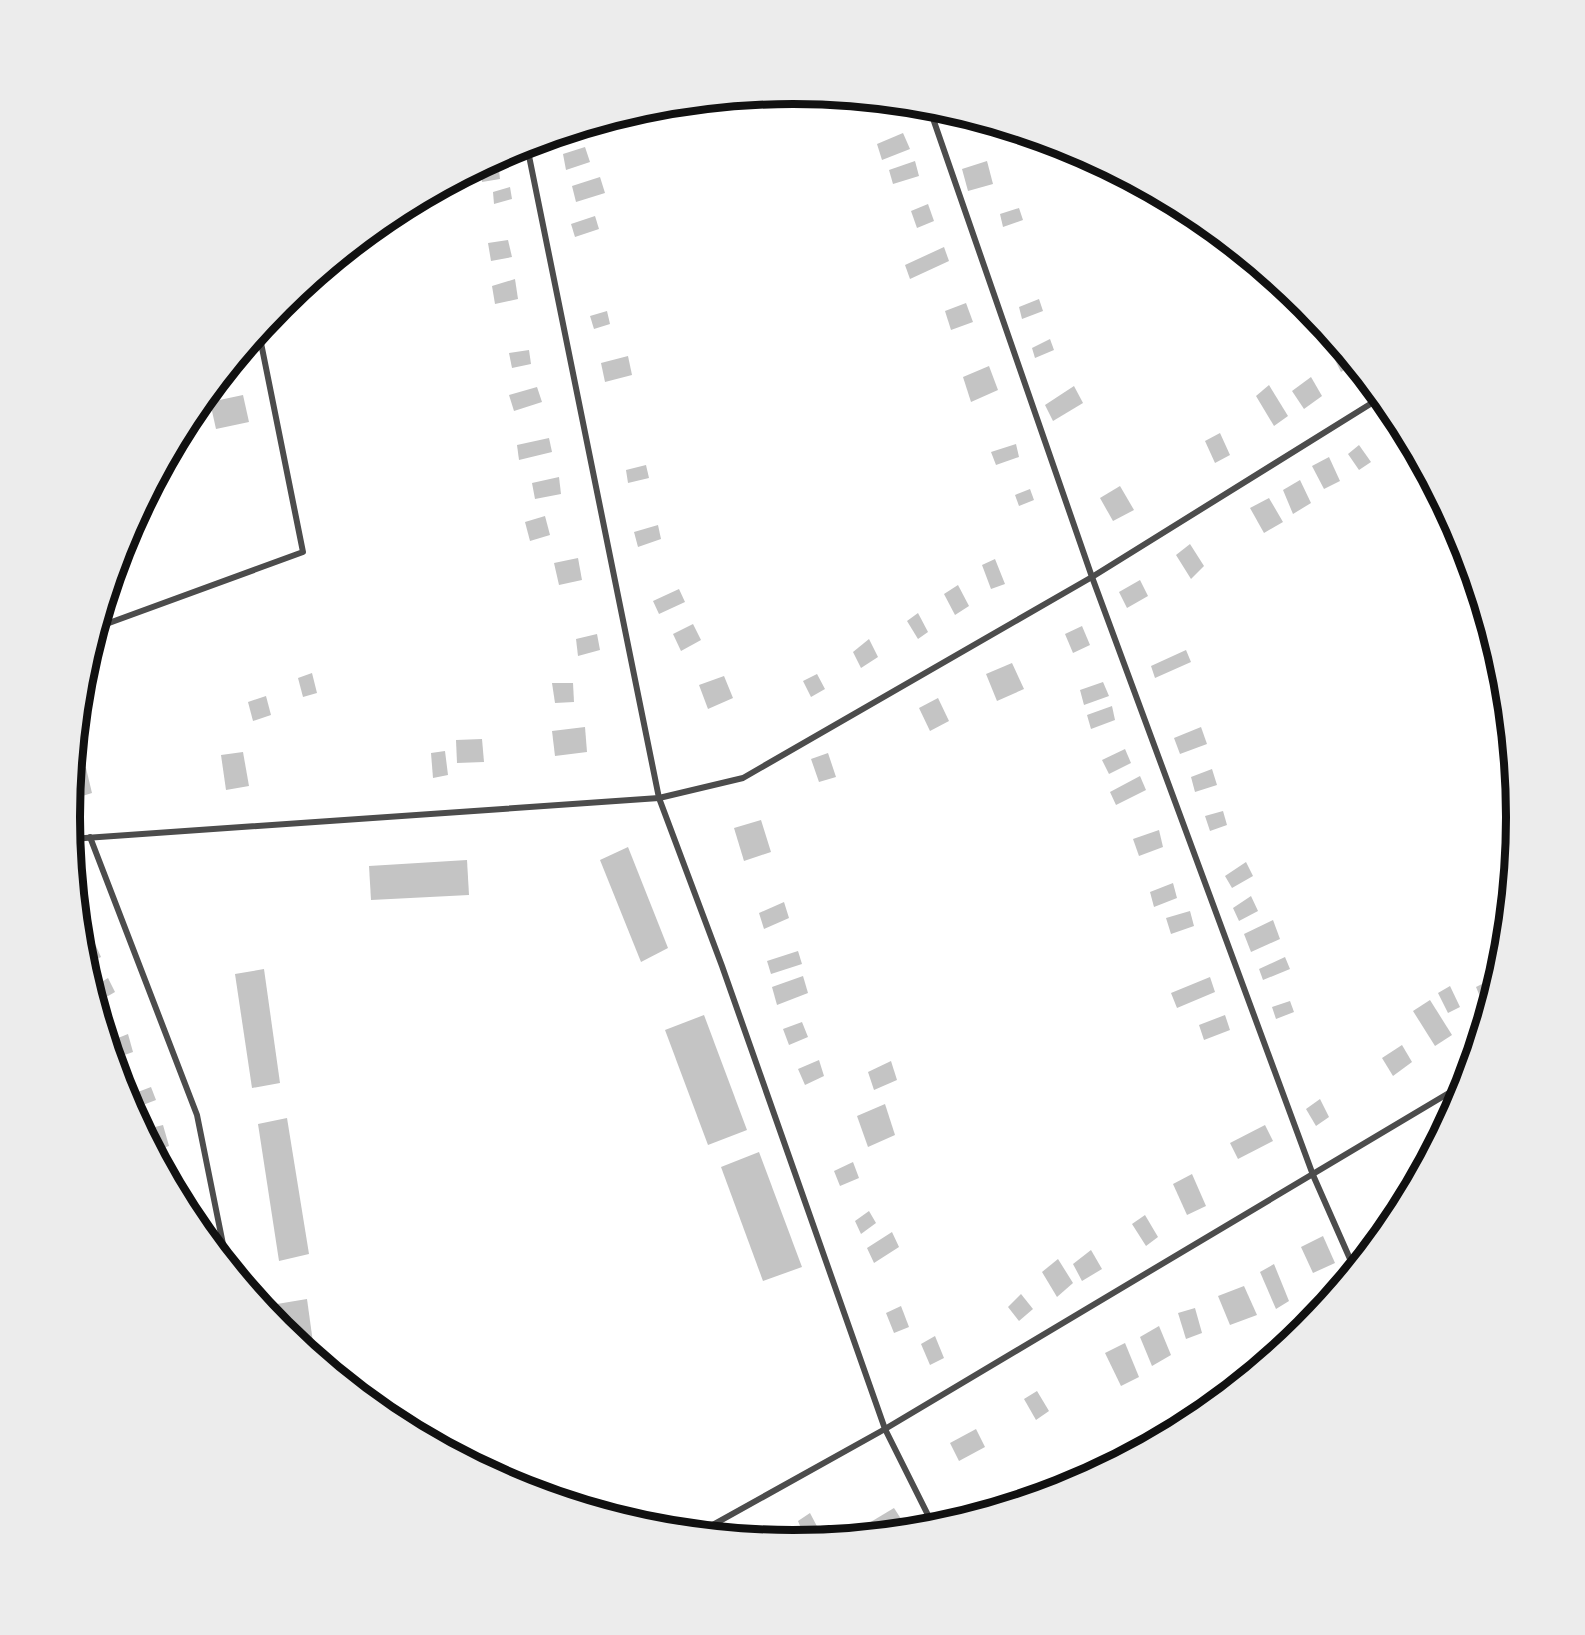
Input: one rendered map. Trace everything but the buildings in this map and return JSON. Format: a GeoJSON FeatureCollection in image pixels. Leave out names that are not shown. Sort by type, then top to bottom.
{"type":"FeatureCollection","features":[{"type":"Feature","properties":{"kind":"street"},"geometry":{"type":"LineString","coordinates":[[933,118],[1092,578],[1313,1175],[1351,1261]]}},
{"type":"Feature","properties":{"kind":"street"},"geometry":{"type":"LineString","coordinates":[[529,155],[659,798],[722,966],[885,1429],[929,1517]]}},
{"type":"Feature","properties":{"kind":"street"},"geometry":{"type":"LineString","coordinates":[[107,624],[303,552],[261,342]]}},
{"type":"Feature","properties":{"kind":"street"},"geometry":{"type":"LineString","coordinates":[[80,838],[659,798],[743,778],[1092,578],[1372,403]]}},
{"type":"Feature","properties":{"kind":"street"},"geometry":{"type":"LineString","coordinates":[[90,837],[197,1114],[224,1247]]}},
{"type":"Feature","properties":{"kind":"street"},"geometry":{"type":"LineString","coordinates":[[712,1525],[885,1429],[1450,1093]]}}]}
